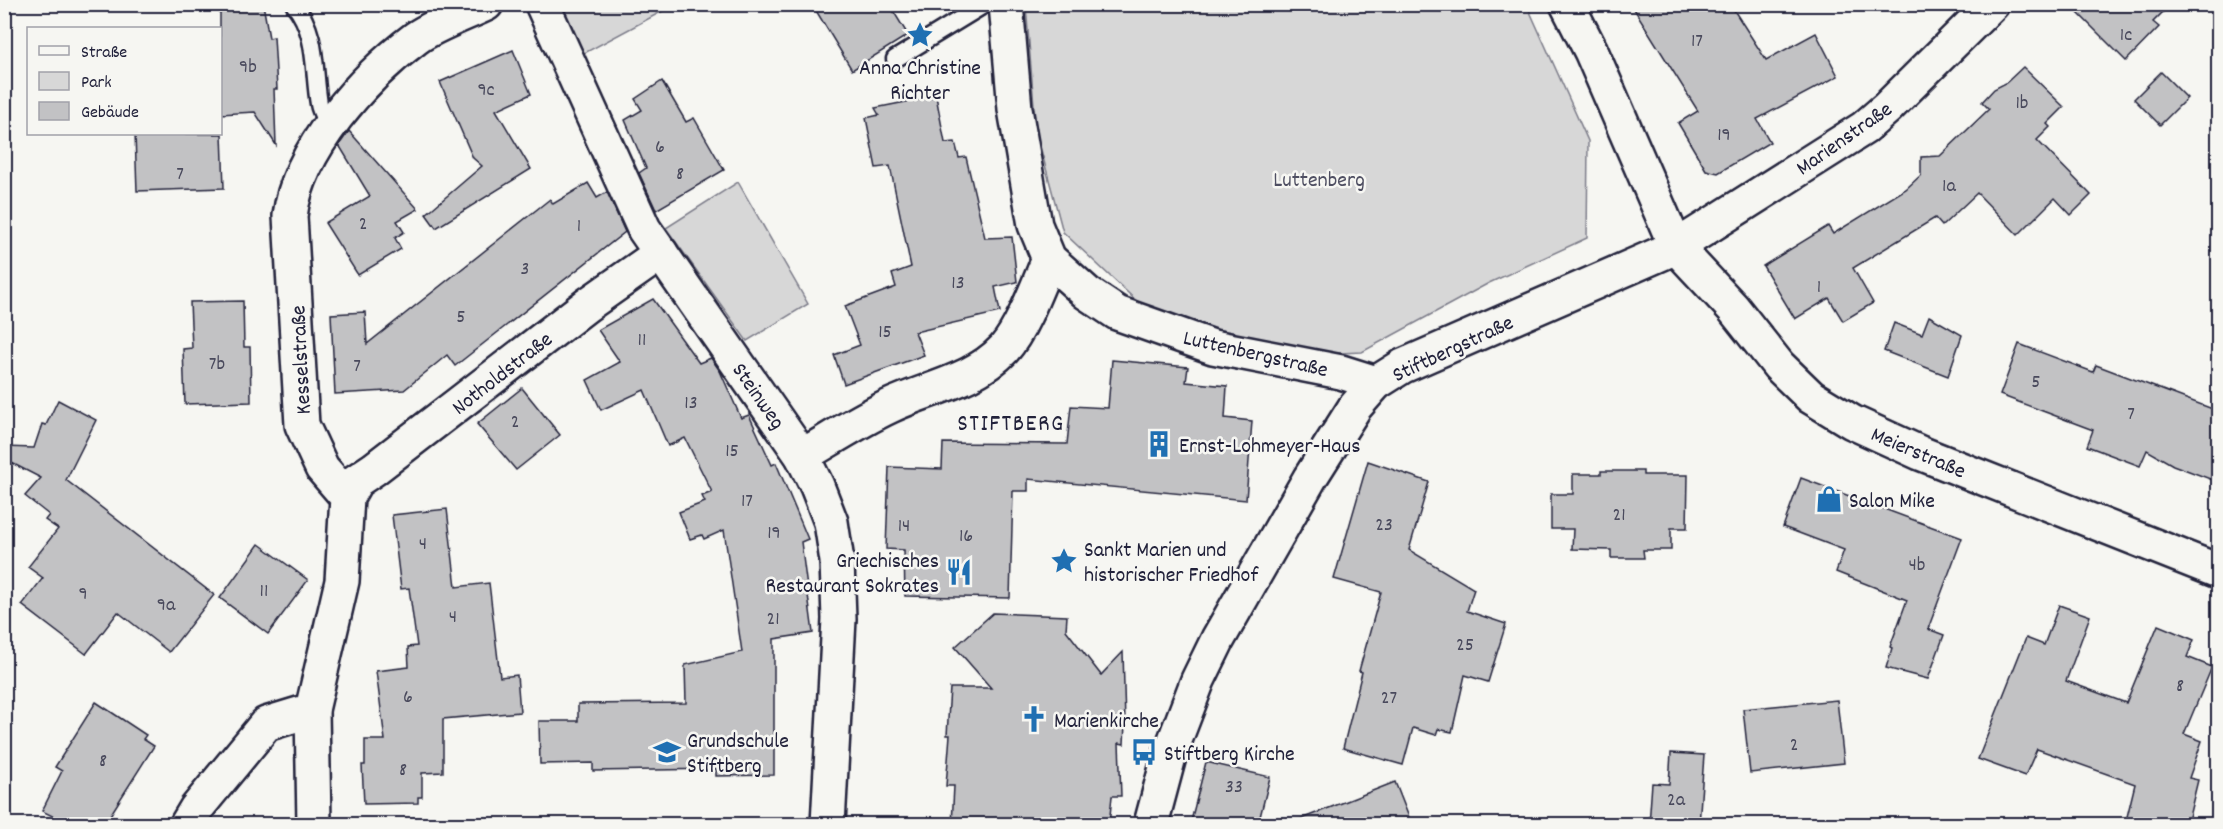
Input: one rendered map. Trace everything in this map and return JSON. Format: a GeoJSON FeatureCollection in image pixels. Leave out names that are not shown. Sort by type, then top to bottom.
{"type":"FeatureCollection","features":[{"type":"Feature","properties":{"kind":"street","name":"Kesselstraße"},"geometry":{"type":"LineString","coordinates":[[347,496],[322,468],[302,425],[290,216],[292,196],[328,126],[364,84],[418,36],[486,4]]}},
{"type":"Feature","properties":{"kind":"street","name":"Steinweg"},"geometry":{"type":"LineString","coordinates":[[542,4],[644,229],[814,449],[817,486],[831,522],[837,561],[839,618],[828,825]]}},
{"type":"Feature","properties":{"kind":"street","name":"Luttenbergstraße"},"geometry":{"type":"LineString","coordinates":[[1006,4],[1015,109],[1035,225],[1049,259],[1087,293],[1117,314],[1213,346],[1341,372],[1376,383]]}},
{"type":"Feature","properties":{"kind":"street"},"geometry":{"type":"LineString","coordinates":[[1567,4],[1591,51],[1676,247]]}},
{"type":"Feature","properties":{"kind":"street","name":"Marienstraße"},"geometry":{"type":"LineString","coordinates":[[1676,247],[1864,128],[1992,4]]}},
{"type":"Feature","properties":{"kind":"street","name":"Stiftbergstraße"},"geometry":{"type":"LineString","coordinates":[[1151,825],[1170,753],[1198,680],[1218,639],[1316,468],[1354,407],[1376,383],[1403,366],[1676,247]]}},
{"type":"Feature","properties":{"kind":"street","name":"Meierstraße"},"geometry":{"type":"LineString","coordinates":[[1676,247],[1733,308],[1779,366],[1811,397],[1852,422],[1920,453],[2218,571]]}},
{"type":"Feature","properties":{"kind":"street","name":"Notholdstraße"},"geometry":{"type":"LineString","coordinates":[[347,496],[356,481],[375,469],[587,305],[661,253]]}},
{"type":"Feature","properties":{"kind":"street"},"geometry":{"type":"LineString","coordinates":[[814,449],[889,407],[979,369],[1004,348],[1026,313],[1049,259]]}},
{"type":"Feature","properties":{"kind":"street"},"geometry":{"type":"LineString","coordinates":[[314,825],[312,710],[342,581],[347,496]]}},
{"type":"Feature","properties":{"kind":"street"},"geometry":{"type":"LineString","coordinates":[[187,825],[196,809],[266,724],[312,710]]}},
{"type":"Feature","properties":{"kind":"lane"},"geometry":{"type":"LineString","coordinates":[[294,4],[301,13],[315,52],[319,106],[328,126]]}},
{"type":"Feature","properties":{"kind":"lane"},"geometry":{"type":"LineString","coordinates":[[895,59],[985,4]]}},
{"type":"Feature","properties":{"kind":"green space"},"geometry":{"type":"Polygon","coordinates":[[[556,5],[674,5],[579,56],[556,5]]]}},
{"type":"Feature","properties":{"kind":"green space","name":"Luttenberg"},"geometry":{"type":"Polygon","coordinates":[[[1026,5],[1527,5],[1588,141],[1587,238],[1489,283],[1362,352],[1318,354],[1262,344],[1142,306],[1063,232],[1036,131],[1026,5]]]}},
{"type":"Feature","properties":{"kind":"green space"},"geometry":{"type":"Polygon","coordinates":[[[738,182],[808,304],[747,341],[666,228],[738,182]]]}},
{"type":"Feature","properties":{"kind":"building"},"geometry":{"type":"Polygon","coordinates":[[[220,4],[263,4],[269,38],[274,37],[277,89],[274,89],[276,145],[255,112],[222,114],[222,27],[220,27],[220,4]]]}},
{"type":"Feature","properties":{"kind":"building"},"geometry":{"type":"Polygon","coordinates":[[[812,4],[889,4],[908,35],[852,70],[812,4]]]}},
{"type":"Feature","properties":{"kind":"building"},"geometry":{"type":"Polygon","coordinates":[[[1631,4],[1730,4],[1766,60],[1816,33],[1838,76],[1757,119],[1770,142],[1718,173],[1706,170],[1678,123],[1698,111],[1631,4]]]}},
{"type":"Feature","properties":{"kind":"building"},"geometry":{"type":"Polygon","coordinates":[[[2069,4],[2171,4],[2153,22],[2159,27],[2126,61],[2069,4]]]}},
{"type":"Feature","properties":{"kind":"building"},"geometry":{"type":"Polygon","coordinates":[[[513,50],[531,94],[496,110],[531,169],[436,228],[426,214],[482,166],[473,158],[440,82],[513,50]]]}},
{"type":"Feature","properties":{"kind":"building"},"geometry":{"type":"Polygon","coordinates":[[[2023,67],[2064,107],[2047,124],[2050,127],[2037,140],[2091,195],[2071,215],[2055,198],[2018,235],[1977,193],[1942,226],[1935,218],[1853,268],[1873,303],[1843,321],[1829,298],[1795,319],[1763,266],[1828,226],[1833,234],[1906,189],[1921,175],[1921,157],[1940,156],[1989,109],[1982,102],[1994,89],[2006,83],[2023,67]]]}},
{"type":"Feature","properties":{"kind":"building"},"geometry":{"type":"Polygon","coordinates":[[[2161,72],[2187,98],[2160,125],[2134,99],[2161,72]]]}},
{"type":"Feature","properties":{"kind":"building"},"geometry":{"type":"Polygon","coordinates":[[[662,81],[686,122],[694,118],[724,170],[656,210],[639,173],[646,168],[625,120],[642,110],[635,99],[662,81]]]}},
{"type":"Feature","properties":{"kind":"building"},"geometry":{"type":"Polygon","coordinates":[[[936,96],[945,143],[955,142],[959,158],[966,157],[985,238],[1012,237],[1017,282],[995,287],[1000,312],[915,332],[924,355],[844,384],[834,355],[860,345],[845,306],[896,287],[892,274],[911,267],[890,166],[876,168],[866,118],[879,115],[875,108],[936,96]]]}},
{"type":"Feature","properties":{"kind":"building"},"geometry":{"type":"Polygon","coordinates":[[[349,131],[418,209],[397,221],[404,232],[395,238],[401,249],[358,275],[325,223],[370,196],[339,145],[349,131]]]}},
{"type":"Feature","properties":{"kind":"building"},"geometry":{"type":"Polygon","coordinates":[[[222,134],[224,188],[137,191],[135,135],[222,134]]]}},
{"type":"Feature","properties":{"kind":"building"},"geometry":{"type":"Polygon","coordinates":[[[588,183],[597,198],[607,192],[625,232],[455,366],[447,355],[404,390],[335,394],[331,314],[365,312],[367,344],[550,199],[553,204],[588,183]]]}},
{"type":"Feature","properties":{"kind":"building"},"geometry":{"type":"Polygon","coordinates":[[[653,299],[699,363],[711,358],[720,371],[741,418],[749,415],[772,465],[776,463],[808,539],[801,542],[813,633],[774,639],[774,775],[716,776],[716,769],[593,771],[593,763],[540,764],[539,721],[578,721],[578,704],[686,703],[685,665],[742,652],[724,530],[704,539],[702,535],[690,539],[679,512],[705,502],[702,496],[712,492],[685,438],[668,446],[644,390],[601,410],[587,380],[620,362],[598,330],[653,299]]]}},
{"type":"Feature","properties":{"kind":"building"},"geometry":{"type":"Polygon","coordinates":[[[243,301],[244,347],[250,347],[251,402],[185,404],[183,349],[192,348],[190,302],[243,301]]]}},
{"type":"Feature","properties":{"kind":"building"},"geometry":{"type":"Polygon","coordinates":[[[1929,316],[1962,335],[1948,376],[1884,351],[1894,323],[1922,334],[1929,316]]]}},
{"type":"Feature","properties":{"kind":"building"},"geometry":{"type":"Polygon","coordinates":[[[2019,344],[2093,372],[2096,365],[2218,411],[2218,482],[2173,465],[2147,450],[2140,466],[2087,446],[2093,430],[2000,395],[2019,344]]]}},
{"type":"Feature","properties":{"kind":"building"},"geometry":{"type":"Polygon","coordinates":[[[1112,360],[1188,367],[1186,382],[1227,386],[1225,418],[1252,421],[1246,500],[1028,479],[1028,491],[1013,491],[1010,598],[905,596],[904,550],[886,549],[889,467],[942,469],[943,443],[1067,444],[1071,406],[1108,408],[1112,360]]]}},
{"type":"Feature","properties":{"kind":"building"},"geometry":{"type":"Polygon","coordinates":[[[522,388],[560,435],[516,470],[477,424],[522,388]]]}},
{"type":"Feature","properties":{"kind":"building"},"geometry":{"type":"Polygon","coordinates":[[[58,400],[96,420],[66,480],[214,595],[169,652],[118,612],[86,654],[22,605],[43,578],[28,567],[58,529],[45,520],[49,515],[25,496],[41,478],[4,459],[4,447],[34,448],[42,424],[46,425],[58,400]]]}},
{"type":"Feature","properties":{"kind":"building"},"geometry":{"type":"Polygon","coordinates":[[[1368,461],[1429,482],[1409,550],[1474,589],[1467,611],[1506,624],[1488,682],[1465,675],[1452,732],[1438,729],[1436,735],[1413,728],[1403,765],[1343,748],[1362,672],[1359,671],[1381,592],[1334,579],[1368,461]]]}},
{"type":"Feature","properties":{"kind":"building"},"geometry":{"type":"Polygon","coordinates":[[[1601,471],[1643,471],[1643,475],[1688,475],[1687,528],[1671,528],[1671,550],[1643,550],[1644,558],[1611,558],[1611,550],[1572,549],[1573,529],[1551,529],[1551,494],[1573,494],[1573,474],[1601,474],[1601,471]]]}},
{"type":"Feature","properties":{"kind":"building"},"geometry":{"type":"Polygon","coordinates":[[[1801,478],[1962,538],[1928,629],[1944,635],[1928,679],[1886,668],[1892,648],[1890,647],[1907,600],[1836,572],[1844,550],[1783,527],[1801,478]]]}},
{"type":"Feature","properties":{"kind":"building"},"geometry":{"type":"Polygon","coordinates":[[[447,509],[456,587],[489,583],[500,677],[517,675],[520,712],[443,719],[443,772],[422,773],[422,797],[418,797],[418,803],[364,804],[362,765],[365,765],[365,740],[385,740],[376,671],[409,667],[408,647],[417,646],[409,588],[401,589],[392,515],[447,509]]]}},
{"type":"Feature","properties":{"kind":"building"},"geometry":{"type":"Polygon","coordinates":[[[259,544],[308,580],[268,634],[220,598],[259,544]]]}},
{"type":"Feature","properties":{"kind":"building"},"geometry":{"type":"Polygon","coordinates":[[[2059,605],[2090,616],[2066,681],[2126,703],[2158,625],[2194,640],[2187,657],[2212,667],[2184,734],[2202,741],[2189,778],[2198,780],[2187,825],[2125,825],[2135,784],[2037,749],[2025,776],[1978,759],[2026,638],[2044,645],[2059,605]]]}},
{"type":"Feature","properties":{"kind":"building","name":"Marienkirche"},"geometry":{"type":"Polygon","coordinates":[[[993,613],[1067,616],[1066,630],[1101,675],[1123,652],[1125,723],[1124,744],[1119,743],[1121,796],[1112,796],[1109,825],[952,825],[954,786],[946,786],[950,735],[947,735],[950,688],[991,688],[955,647],[993,613]]]}},
{"type":"Feature","properties":{"kind":"building"},"geometry":{"type":"Polygon","coordinates":[[[1837,700],[1844,763],[1750,773],[1743,709],[1837,700]]]}},
{"type":"Feature","properties":{"kind":"building"},"geometry":{"type":"Polygon","coordinates":[[[96,702],[146,735],[143,739],[154,746],[104,825],[71,825],[42,811],[62,771],[55,767],[96,702]]]}},
{"type":"Feature","properties":{"kind":"building"},"geometry":{"type":"Polygon","coordinates":[[[1671,753],[1704,755],[1699,825],[1649,825],[1652,783],[1669,784],[1671,753]]]}},
{"type":"Feature","properties":{"kind":"building"},"geometry":{"type":"Polygon","coordinates":[[[1206,762],[1270,777],[1258,825],[1190,825],[1206,762]]]}},
{"type":"Feature","properties":{"kind":"building"},"geometry":{"type":"Polygon","coordinates":[[[1395,782],[1412,825],[1292,825],[1291,823],[1395,782]]]}},
{"type":"Feature","properties":{"kind":"place","name":"Anna Christine Richter"},"geometry":{"type":"Point","coordinates":[920,35]}},
{"type":"Feature","properties":{"kind":"place","name":"Ernst-Lohmeyer-Haus"},"geometry":{"type":"Point","coordinates":[1159,444]}},
{"type":"Feature","properties":{"kind":"place","name":"Salon Mike"},"geometry":{"type":"Point","coordinates":[1829,499]}},
{"type":"Feature","properties":{"kind":"place","name":"Sankt Marien und historischer Friedhof"},"geometry":{"type":"Point","coordinates":[1064,561]}},
{"type":"Feature","properties":{"kind":"place","name":"Griechisches Restaurant Sokrates"},"geometry":{"type":"Point","coordinates":[959,572]}},
{"type":"Feature","properties":{"kind":"place","name":"Marienkirche"},"geometry":{"type":"Point","coordinates":[1034,719]}},
{"type":"Feature","properties":{"kind":"place","name":"Grundschule Stiftberg"},"geometry":{"type":"Point","coordinates":[667,752]}},
{"type":"Feature","properties":{"kind":"place","name":"Stiftberg Kirche"},"geometry":{"type":"Point","coordinates":[1144,752]}},
{"type":"Feature","properties":{"kind":"district","name":"STIFTBERG"},"geometry":{"type":"Point","coordinates":[1011,422]}}]}
